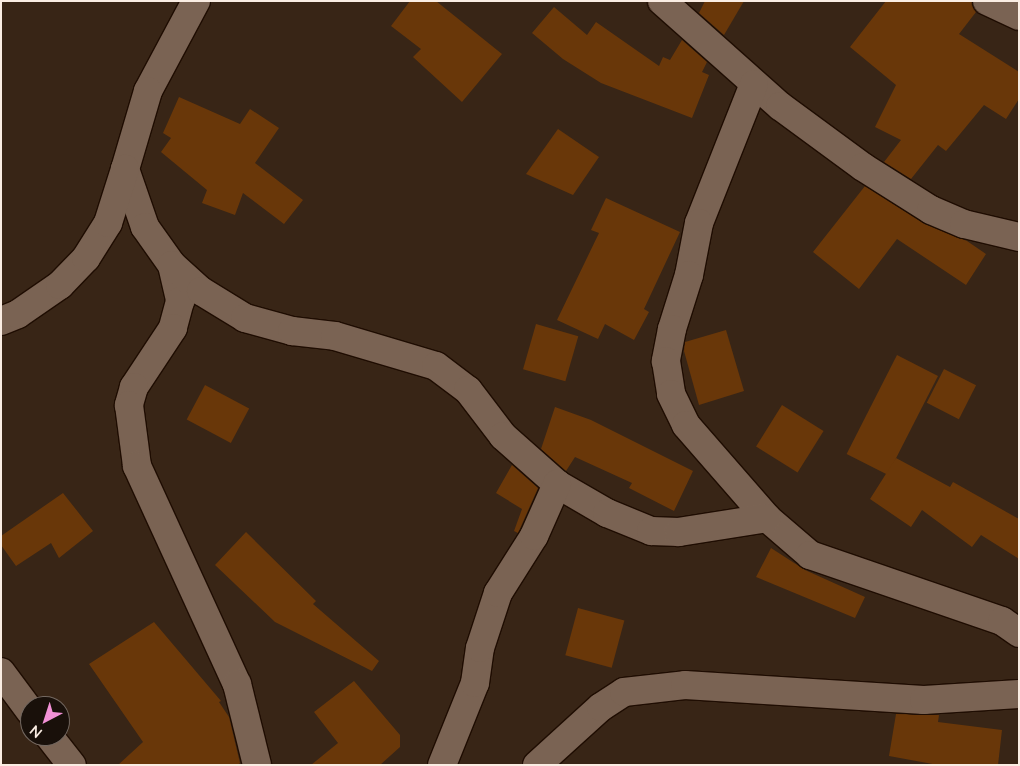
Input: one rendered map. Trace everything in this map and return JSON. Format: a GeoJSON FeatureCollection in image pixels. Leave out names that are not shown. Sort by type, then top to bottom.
{"type":"FeatureCollection","features":[{"type":"Feature","properties":{"kind":"street"},"geometry":{"type":"LineString","coordinates":[[1,321],[18,314],[60,285],[86,258],[108,223],[148,91],[196,1]]}},
{"type":"Feature","properties":{"kind":"street"},"geometry":{"type":"LineString","coordinates":[[662,1],[754,84],[863,167],[931,210],[964,224],[1019,237]]}},
{"type":"Feature","properties":{"kind":"street"},"geometry":{"type":"LineString","coordinates":[[987,1],[1019,16]]}},
{"type":"Feature","properties":{"kind":"street"},"geometry":{"type":"LineString","coordinates":[[754,84],[702,215],[666,361],[671,394],[686,424],[767,518],[810,555],[1002,621],[1019,633]]}},
{"type":"Feature","properties":{"kind":"street"},"geometry":{"type":"LineString","coordinates":[[125,169],[145,227],[172,265],[201,291],[245,318],[292,331],[335,336],[436,366],[468,390],[503,436],[557,484],[607,513],[651,531],[679,532],[767,518]]}},
{"type":"Feature","properties":{"kind":"street"},"geometry":{"type":"LineString","coordinates":[[172,265],[180,301],[173,328],[134,387],[129,405],[137,466],[237,684],[257,765]]}},
{"type":"Feature","properties":{"kind":"street"},"geometry":{"type":"LineString","coordinates":[[442,765],[475,683],[480,648],[498,593],[534,536],[557,484]]}},
{"type":"Feature","properties":{"kind":"street"},"geometry":{"type":"LineString","coordinates":[[1,672],[20,698]]}},
{"type":"Feature","properties":{"kind":"street"},"geometry":{"type":"LineString","coordinates":[[538,765],[601,707],[624,692],[685,685],[924,700],[1019,694]]}},
{"type":"Feature","properties":{"kind":"street"},"geometry":{"type":"LineString","coordinates":[[57,746],[72,765]]}},
{"type":"Feature","properties":{"kind":"building"},"geometry":{"type":"Polygon","coordinates":[[[410,1],[436,1],[502,54],[462,102],[413,57],[421,49],[391,26],[410,1]]]}},
{"type":"Feature","properties":{"kind":"building"},"geometry":{"type":"Polygon","coordinates":[[[705,1],[744,1],[724,35],[699,13],[705,1]]]}},
{"type":"Feature","properties":{"kind":"building"},"geometry":{"type":"Polygon","coordinates":[[[886,1],[972,1],[976,12],[959,34],[1019,72],[1019,99],[1006,119],[984,105],[946,151],[938,145],[911,179],[884,162],[901,140],[875,127],[896,85],[850,47],[886,1]]]}},
{"type":"Feature","properties":{"kind":"building"},"geometry":{"type":"Polygon","coordinates":[[[554,7],[587,35],[596,22],[659,66],[663,57],[670,60],[682,40],[707,62],[702,72],[709,75],[692,118],[601,83],[563,59],[532,33],[554,7]]]}},
{"type":"Feature","properties":{"kind":"building"},"geometry":{"type":"Polygon","coordinates":[[[179,97],[240,124],[250,109],[279,128],[255,163],[303,200],[284,224],[243,193],[235,215],[202,203],[207,190],[161,152],[171,138],[163,133],[179,97]]]}},
{"type":"Feature","properties":{"kind":"building"},"geometry":{"type":"Polygon","coordinates":[[[558,129],[599,157],[573,195],[526,174],[558,129]]]}},
{"type":"Feature","properties":{"kind":"building"},"geometry":{"type":"Polygon","coordinates":[[[865,186],[923,223],[967,241],[986,254],[966,285],[897,239],[859,289],[813,252],[865,186]]]}},
{"type":"Feature","properties":{"kind":"building"},"geometry":{"type":"Polygon","coordinates":[[[606,198],[680,232],[644,309],[649,312],[634,340],[605,324],[598,339],[557,320],[599,233],[591,230],[606,198]]]}},
{"type":"Feature","properties":{"kind":"building"},"geometry":{"type":"Polygon","coordinates":[[[536,324],[578,336],[565,381],[523,369],[536,324]]]}},
{"type":"Feature","properties":{"kind":"building"},"geometry":{"type":"Polygon","coordinates":[[[726,330],[744,391],[699,405],[684,351],[685,342],[726,330]]]}},
{"type":"Feature","properties":{"kind":"building"},"geometry":{"type":"Polygon","coordinates":[[[897,355],[938,376],[888,475],[847,454],[897,355]]]}},
{"type":"Feature","properties":{"kind":"building"},"geometry":{"type":"Polygon","coordinates":[[[944,369],[976,385],[959,419],[927,403],[944,369]]]}},
{"type":"Feature","properties":{"kind":"building"},"geometry":{"type":"Polygon","coordinates":[[[205,385],[249,408],[231,443],[187,419],[205,385]]]}},
{"type":"Feature","properties":{"kind":"building"},"geometry":{"type":"Polygon","coordinates":[[[782,405],[824,431],[798,473],[756,447],[782,405]]]}},
{"type":"Feature","properties":{"kind":"building"},"geometry":{"type":"Polygon","coordinates":[[[555,407],[591,420],[693,471],[674,511],[629,488],[632,483],[575,457],[566,471],[541,449],[555,407]]]}},
{"type":"Feature","properties":{"kind":"building"},"geometry":{"type":"Polygon","coordinates":[[[896,458],[950,487],[953,482],[1019,519],[1019,559],[981,535],[972,547],[922,510],[911,527],[870,499],[896,458]]]}},
{"type":"Feature","properties":{"kind":"building"},"geometry":{"type":"Polygon","coordinates":[[[512,465],[538,488],[518,533],[514,531],[522,509],[496,493],[512,465]]]}},
{"type":"Feature","properties":{"kind":"building"},"geometry":{"type":"Polygon","coordinates":[[[63,493],[93,531],[59,558],[51,543],[16,566],[1,545],[1,536],[63,493]]]}},
{"type":"Feature","properties":{"kind":"building"},"geometry":{"type":"Polygon","coordinates":[[[246,532],[316,601],[313,604],[379,661],[372,671],[275,622],[215,565],[246,532]]]}},
{"type":"Feature","properties":{"kind":"building"},"geometry":{"type":"Polygon","coordinates":[[[771,548],[805,570],[865,597],[855,618],[756,577],[771,548]]]}},
{"type":"Feature","properties":{"kind":"building"},"geometry":{"type":"Polygon","coordinates":[[[578,608],[624,620],[612,668],[565,655],[578,608]]]}},
{"type":"Feature","properties":{"kind":"building"},"geometry":{"type":"Polygon","coordinates":[[[154,622],[221,701],[219,702],[229,717],[240,763],[238,765],[118,765],[143,742],[89,664],[154,622]]]}},
{"type":"Feature","properties":{"kind":"building"},"geometry":{"type":"Polygon","coordinates":[[[354,681],[400,735],[400,747],[380,765],[311,765],[338,743],[314,712],[354,681]]]}},
{"type":"Feature","properties":{"kind":"building"},"geometry":{"type":"Polygon","coordinates":[[[896,714],[939,715],[938,722],[1002,730],[998,765],[938,765],[889,756],[896,714]]]}}]}
